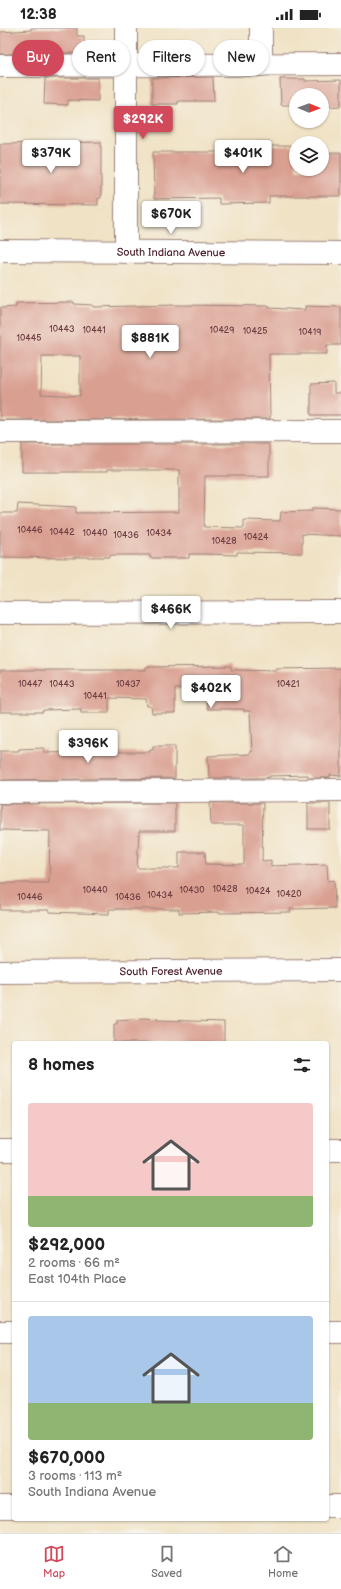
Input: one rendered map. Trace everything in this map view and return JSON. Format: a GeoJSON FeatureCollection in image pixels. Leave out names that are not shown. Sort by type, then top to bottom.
{"type":"FeatureCollection","features":[{"type":"Feature","properties":{"kind":"street"},"geometry":{"type":"LineString","coordinates":[[126,28],[126,40]]}},
{"type":"Feature","properties":{"kind":"street"},"geometry":{"type":"LineString","coordinates":[[261,28],[261,40]]}},
{"type":"Feature","properties":{"kind":"street"},"geometry":{"type":"LineString","coordinates":[[269,65],[341,64]]}},
{"type":"Feature","properties":{"kind":"street"},"geometry":{"type":"LineString","coordinates":[[0,66],[72,65]]}},
{"type":"Feature","properties":{"kind":"street"},"geometry":{"type":"LineString","coordinates":[[130,65],[213,65]]}},
{"type":"Feature","properties":{"kind":"street"},"geometry":{"type":"LineString","coordinates":[[126,76],[126,252]]}},
{"type":"Feature","properties":{"kind":"street","name":"South Indiana Avenue"},"geometry":{"type":"LineString","coordinates":[[0,251],[341,253]]}},
{"type":"Feature","properties":{"kind":"street"},"geometry":{"type":"LineString","coordinates":[[0,432],[341,431]]}},
{"type":"Feature","properties":{"kind":"street"},"geometry":{"type":"LineString","coordinates":[[0,613],[341,612]]}},
{"type":"Feature","properties":{"kind":"street"},"geometry":{"type":"LineString","coordinates":[[0,792],[341,790]]}},
{"type":"Feature","properties":{"kind":"street","name":"South Forest Avenue"},"geometry":{"type":"LineString","coordinates":[[0,972],[341,970]]}},
{"type":"Feature","properties":{"kind":"street"},"geometry":{"type":"LineString","coordinates":[[0,1150],[12,1150]]}},
{"type":"Feature","properties":{"kind":"street"},"geometry":{"type":"LineString","coordinates":[[329,1150],[341,1150]]}},
{"type":"Feature","properties":{"kind":"street"},"geometry":{"type":"LineString","coordinates":[[0,1332],[12,1332]]}},
{"type":"Feature","properties":{"kind":"street"},"geometry":{"type":"LineString","coordinates":[[329,1332],[341,1332]]}},
{"type":"Feature","properties":{"kind":"street"},"geometry":{"type":"LineString","coordinates":[[0,1506],[12,1506]]}},
{"type":"Feature","properties":{"kind":"street"},"geometry":{"type":"LineString","coordinates":[[329,1506],[341,1506]]}},
{"type":"Feature","properties":{"kind":"building"},"geometry":{"type":"Polygon","coordinates":[[[31,28],[77,28],[77,36],[84,36],[84,40],[72,40],[72,53],[64,53],[64,40],[12,40],[12,54],[0,54],[0,32],[31,30],[31,28]]]}},
{"type":"Feature","properties":{"kind":"building"},"geometry":{"type":"Polygon","coordinates":[[[213,77],[214,101],[178,101],[178,104],[152,104],[152,78],[213,77]]]}},
{"type":"Feature","properties":{"kind":"building"},"geometry":{"type":"Polygon","coordinates":[[[45,78],[98,78],[98,101],[68,100],[68,105],[44,104],[45,78]]]}},
{"type":"Feature","properties":{"kind":"building"},"geometry":{"type":"Polygon","coordinates":[[[280,79],[305,79],[305,81],[341,80],[341,106],[329,107],[329,88],[289,88],[289,105],[281,105],[280,79]]]}},
{"type":"Feature","properties":{"kind":"building"},"geometry":{"type":"Polygon","coordinates":[[[101,142],[101,198],[98,198],[98,205],[0,204],[0,144],[101,142]]]}},
{"type":"Feature","properties":{"kind":"building"},"geometry":{"type":"Polygon","coordinates":[[[218,142],[269,142],[269,146],[289,146],[289,176],[329,176],[329,153],[341,153],[341,196],[269,196],[269,203],[219,204],[219,198],[154,199],[153,152],[218,152],[218,142]]]}},
{"type":"Feature","properties":{"kind":"building"},"geometry":{"type":"Polygon","coordinates":[[[74,302],[74,304],[93,305],[93,307],[176,305],[269,306],[269,308],[305,310],[305,306],[341,307],[341,345],[327,345],[327,354],[269,354],[270,419],[0,420],[0,308],[16,307],[16,303],[74,302]],[[42,356],[41,394],[80,396],[80,356],[42,356]]]}},
{"type":"Feature","properties":{"kind":"building"},"geometry":{"type":"Polygon","coordinates":[[[334,383],[334,393],[341,393],[341,415],[311,415],[311,384],[334,383]]]}},
{"type":"Feature","properties":{"kind":"building"},"geometry":{"type":"Polygon","coordinates":[[[22,444],[269,444],[269,476],[205,476],[204,527],[244,528],[244,520],[280,521],[281,512],[312,511],[312,508],[341,509],[341,536],[302,534],[302,553],[237,552],[237,555],[189,554],[189,558],[150,558],[150,555],[110,555],[110,557],[75,558],[0,557],[0,513],[17,513],[18,504],[76,507],[76,513],[179,512],[179,470],[22,472],[22,444]]]}},
{"type":"Feature","properties":{"kind":"building"},"geometry":{"type":"Polygon","coordinates":[[[231,666],[231,670],[276,671],[276,669],[341,668],[341,776],[330,775],[330,778],[308,778],[308,775],[270,776],[263,778],[209,778],[208,756],[250,754],[250,752],[252,752],[250,711],[244,711],[244,709],[207,709],[206,688],[175,689],[175,713],[152,713],[151,706],[147,706],[146,699],[109,698],[109,713],[81,713],[81,709],[43,710],[43,712],[0,712],[0,670],[146,670],[146,667],[231,666]]]}},
{"type":"Feature","properties":{"kind":"building"},"geometry":{"type":"Polygon","coordinates":[[[153,746],[175,746],[175,778],[0,780],[0,751],[19,751],[19,749],[44,748],[44,753],[81,752],[81,748],[109,747],[109,752],[150,752],[150,750],[153,750],[153,746]]]}},
{"type":"Feature","properties":{"kind":"building"},"geometry":{"type":"Polygon","coordinates":[[[175,803],[175,831],[139,831],[137,868],[179,868],[179,852],[205,852],[206,864],[244,865],[244,825],[211,825],[210,803],[263,803],[262,861],[271,860],[271,866],[327,864],[328,881],[334,880],[335,908],[290,909],[291,912],[218,913],[179,913],[179,909],[109,909],[109,914],[49,912],[49,910],[0,910],[0,883],[49,883],[50,831],[0,830],[0,804],[175,803]]]}},
{"type":"Feature","properties":{"kind":"building"},"geometry":{"type":"Polygon","coordinates":[[[308,803],[330,803],[330,829],[308,829],[308,803]]]}},
{"type":"Feature","properties":{"kind":"building"},"geometry":{"type":"Polygon","coordinates":[[[144,1018],[158,1019],[157,1020],[224,1022],[224,1041],[114,1041],[114,1024],[117,1024],[117,1020],[144,1018]]]}}]}
